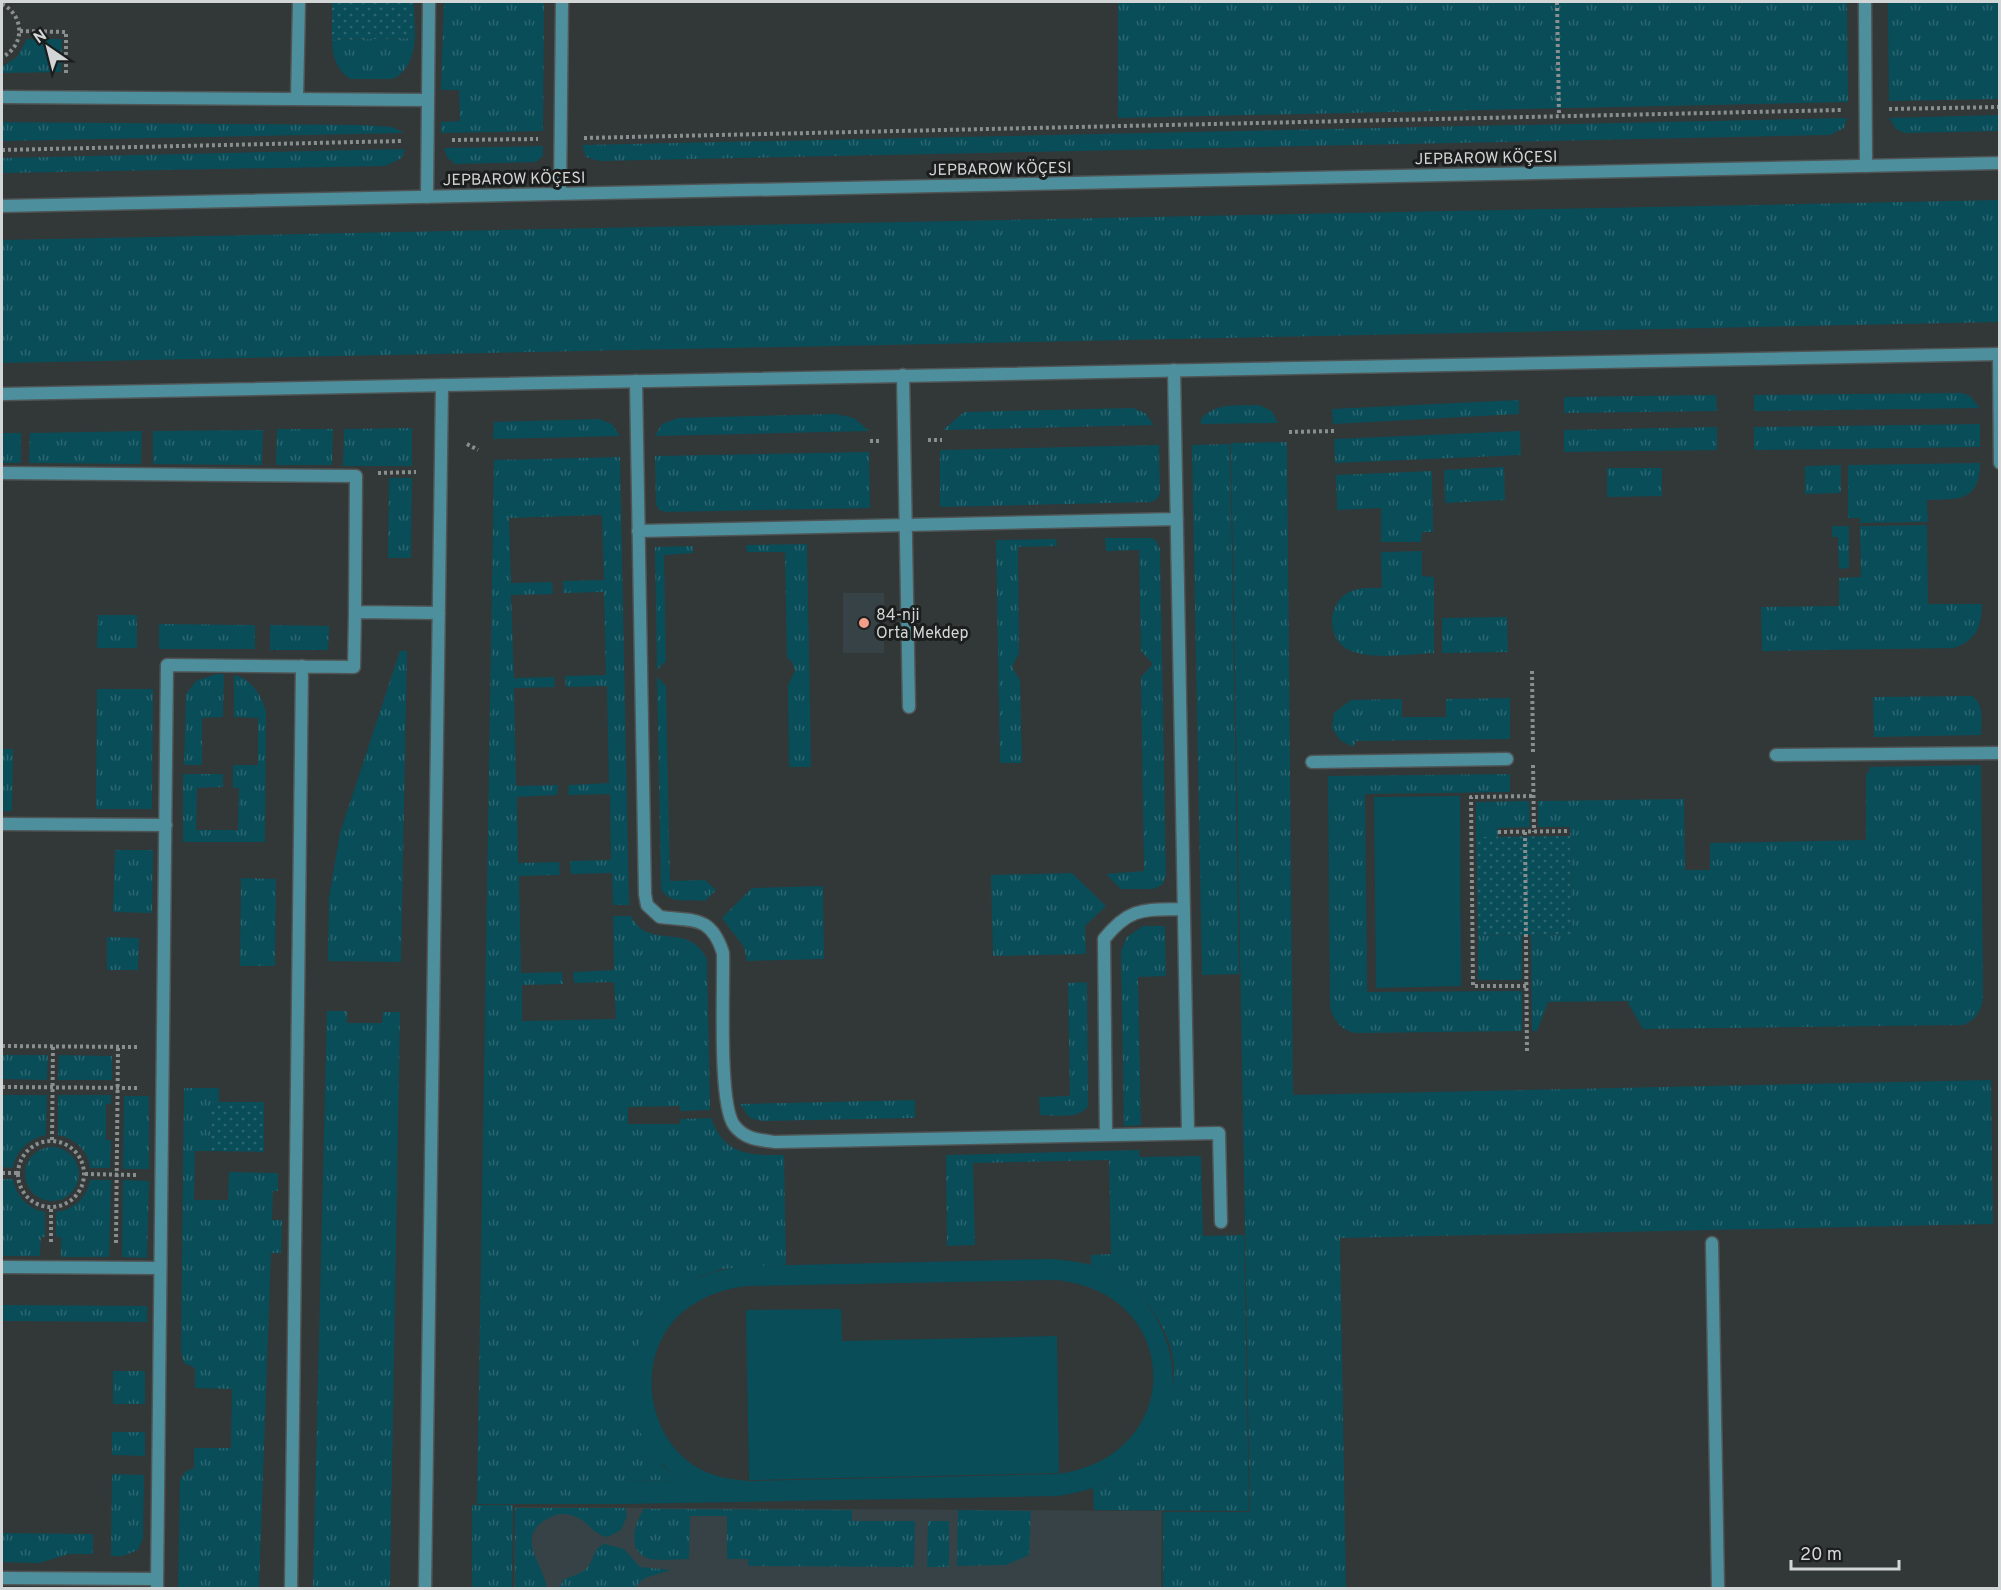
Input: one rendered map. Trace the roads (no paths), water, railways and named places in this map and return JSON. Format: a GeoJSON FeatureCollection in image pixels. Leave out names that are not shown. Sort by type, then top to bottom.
{"type":"FeatureCollection","features":[{"type":"Feature","properties":{"kind":"street"},"geometry":{"type":"LineString","coordinates":[[297,99],[299,2]]}},
{"type":"Feature","properties":{"kind":"street"},"geometry":{"type":"LineString","coordinates":[[427,196],[429,2]]}},
{"type":"Feature","properties":{"kind":"street"},"geometry":{"type":"LineString","coordinates":[[560,194],[562,2]]}},
{"type":"Feature","properties":{"kind":"street"},"geometry":{"type":"LineString","coordinates":[[1865,2],[1866,166]]}},
{"type":"Feature","properties":{"kind":"street"},"geometry":{"type":"LineString","coordinates":[[2,97],[428,100]]}},
{"type":"Feature","properties":{"kind":"street","name":"JEPBAROW KÖÇESI"},"geometry":{"type":"LineString","coordinates":[[2,206],[2000,163]]}},
{"type":"Feature","properties":{"kind":"street"},"geometry":{"type":"LineString","coordinates":[[2,394],[1999,354],[2000,463]]}},
{"type":"Feature","properties":{"kind":"street"},"geometry":{"type":"LineString","coordinates":[[1174,370],[1188,1133]]}},
{"type":"Feature","properties":{"kind":"street"},"geometry":{"type":"LineString","coordinates":[[903,375],[909,706]]}},
{"type":"Feature","properties":{"kind":"street"},"geometry":{"type":"LineString","coordinates":[[636,381],[645,894],[647,905],[660,917],[689,918],[701,922],[719,941],[723,953],[726,1102],[728,1116],[734,1126],[754,1140],[775,1142],[1219,1133],[1221,1222]]}},
{"type":"Feature","properties":{"kind":"street"},"geometry":{"type":"LineString","coordinates":[[425,1588],[442,385]]}},
{"type":"Feature","properties":{"kind":"street"},"geometry":{"type":"LineString","coordinates":[[2,473],[357,476],[354,667],[167,665],[157,1584],[2,1578]]}},
{"type":"Feature","properties":{"kind":"street"},"geometry":{"type":"LineString","coordinates":[[638,531],[1177,519]]}},
{"type":"Feature","properties":{"kind":"street"},"geometry":{"type":"LineString","coordinates":[[355,612],[439,613]]}},
{"type":"Feature","properties":{"kind":"street"},"geometry":{"type":"LineString","coordinates":[[291,1588],[302,666]]}},
{"type":"Feature","properties":{"kind":"street"},"geometry":{"type":"LineString","coordinates":[[1776,755],[2000,753]]}},
{"type":"Feature","properties":{"kind":"street"},"geometry":{"type":"LineString","coordinates":[[1312,762],[1507,759]]}},
{"type":"Feature","properties":{"kind":"street"},"geometry":{"type":"LineString","coordinates":[[2,824],[166,825]]}},
{"type":"Feature","properties":{"kind":"street"},"geometry":{"type":"LineString","coordinates":[[1106,1135],[1104,939],[1124,916],[1133,912],[1184,909]]}},
{"type":"Feature","properties":{"kind":"street"},"geometry":{"type":"LineString","coordinates":[[1712,1243],[1718,1588]]}},
{"type":"Feature","properties":{"kind":"street"},"geometry":{"type":"LineString","coordinates":[[2,1267],[160,1268]]}},
{"type":"Feature","properties":{"kind":"place","name":"84-nji Orta Mekdep"},"geometry":{"type":"Point","coordinates":[864,623]}}]}
